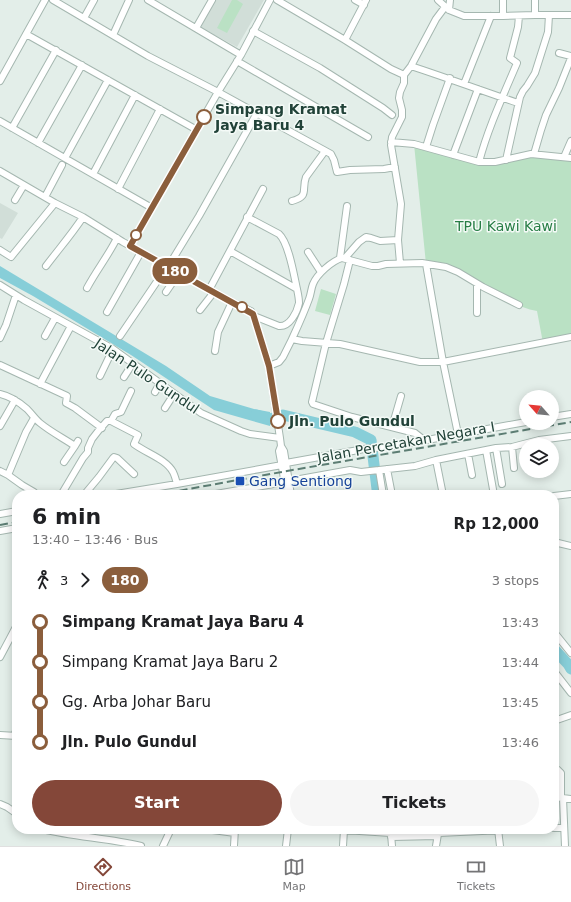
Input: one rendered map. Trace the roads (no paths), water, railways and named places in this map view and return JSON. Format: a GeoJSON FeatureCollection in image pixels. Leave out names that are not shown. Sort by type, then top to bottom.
{"type":"FeatureCollection","features":[{"type":"Feature","properties":{"kind":"street"},"geometry":{"type":"LineString","coordinates":[[0,81],[45,0]]}},
{"type":"Feature","properties":{"kind":"street"},"geometry":{"type":"LineString","coordinates":[[53,0],[148,56],[257,113],[328,153],[334,160],[337,172],[394,167]]}},
{"type":"Feature","properties":{"kind":"street"},"geometry":{"type":"LineString","coordinates":[[84,18],[94,0]]}},
{"type":"Feature","properties":{"kind":"street"},"geometry":{"type":"LineString","coordinates":[[113,35],[129,0]]}},
{"type":"Feature","properties":{"kind":"street"},"geometry":{"type":"LineString","coordinates":[[148,0],[196,28],[239,58],[368,138]]}},
{"type":"Feature","properties":{"kind":"street"},"geometry":{"type":"LineString","coordinates":[[159,6],[162,0]]}},
{"type":"Feature","properties":{"kind":"street"},"geometry":{"type":"LineString","coordinates":[[196,28],[212,0]]}},
{"type":"Feature","properties":{"kind":"street"},"geometry":{"type":"LineString","coordinates":[[130,246],[239,58],[270,0]]}},
{"type":"Feature","properties":{"kind":"street"},"geometry":{"type":"LineString","coordinates":[[277,0],[391,69],[404,75]]}},
{"type":"Feature","properties":{"kind":"street"},"geometry":{"type":"LineString","coordinates":[[345,40],[365,2],[355,0]]}},
{"type":"Feature","properties":{"kind":"street"},"geometry":{"type":"LineString","coordinates":[[438,0],[447,8],[464,16],[490,20],[503,16],[519,17],[535,15],[571,15]]}},
{"type":"Feature","properties":{"kind":"street"},"geometry":{"type":"LineString","coordinates":[[400,263],[398,240],[401,204],[391,142],[402,117],[399,98],[400,92],[404,83],[404,75],[411,66],[436,19],[447,8],[450,0]]}},
{"type":"Feature","properties":{"kind":"street"},"geometry":{"type":"LineString","coordinates":[[503,0],[503,16]]}},
{"type":"Feature","properties":{"kind":"street"},"geometry":{"type":"LineString","coordinates":[[535,0],[535,15]]}},
{"type":"Feature","properties":{"kind":"street"},"geometry":{"type":"LineString","coordinates":[[506,160],[520,96],[535,73],[548,32],[549,15]]}},
{"type":"Feature","properties":{"kind":"street"},"geometry":{"type":"LineString","coordinates":[[479,162],[502,97],[517,63],[510,58],[510,55],[518,27],[519,17]]}},
{"type":"Feature","properties":{"kind":"street"},"geometry":{"type":"LineString","coordinates":[[464,84],[490,20]]}},
{"type":"Feature","properties":{"kind":"street"},"geometry":{"type":"LineString","coordinates":[[254,31],[320,68],[392,115]]}},
{"type":"Feature","properties":{"kind":"street"},"geometry":{"type":"LineString","coordinates":[[26,34],[197,130]]}},
{"type":"Feature","properties":{"kind":"street"},"geometry":{"type":"LineString","coordinates":[[12,128],[56,50]]}},
{"type":"Feature","properties":{"kind":"street"},"geometry":{"type":"LineString","coordinates":[[534,154],[546,116],[571,57],[559,53]]}},
{"type":"Feature","properties":{"kind":"street"},"geometry":{"type":"LineString","coordinates":[[38,142],[82,65]]}},
{"type":"Feature","properties":{"kind":"street"},"geometry":{"type":"LineString","coordinates":[[411,66],[450,78],[518,103]]}},
{"type":"Feature","properties":{"kind":"street"},"geometry":{"type":"LineString","coordinates":[[426,147],[450,78]]}},
{"type":"Feature","properties":{"kind":"street"},"geometry":{"type":"LineString","coordinates":[[65,158],[108,80]]}},
{"type":"Feature","properties":{"kind":"street"},"geometry":{"type":"LineString","coordinates":[[453,155],[478,89]]}},
{"type":"Feature","properties":{"kind":"street"},"geometry":{"type":"LineString","coordinates":[[93,174],[135,95]]}},
{"type":"Feature","properties":{"kind":"street"},"geometry":{"type":"LineString","coordinates":[[118,189],[160,109]]}},
{"type":"Feature","properties":{"kind":"street"},"geometry":{"type":"LineString","coordinates":[[120,336],[168,267],[199,216],[257,113]]}},
{"type":"Feature","properties":{"kind":"street"},"geometry":{"type":"LineString","coordinates":[[0,121],[152,208]]}},
{"type":"Feature","properties":{"kind":"street"},"geometry":{"type":"LineString","coordinates":[[564,157],[571,141]]}},
{"type":"Feature","properties":{"kind":"street"},"geometry":{"type":"LineString","coordinates":[[391,142],[411,143],[479,162],[495,162],[534,154],[571,158]]}},
{"type":"Feature","properties":{"kind":"street"},"geometry":{"type":"LineString","coordinates":[[292,200],[303,195],[306,177],[328,153]]}},
{"type":"Feature","properties":{"kind":"street"},"geometry":{"type":"LineString","coordinates":[[45,197],[62,165]]}},
{"type":"Feature","properties":{"kind":"street"},"geometry":{"type":"LineString","coordinates":[[0,171],[178,273],[251,312],[254,316],[269,366],[281,446],[279,451],[284,464],[289,490]]}},
{"type":"Feature","properties":{"kind":"street"},"geometry":{"type":"LineString","coordinates":[[15,200],[24,185]]}},
{"type":"Feature","properties":{"kind":"street"},"geometry":{"type":"LineString","coordinates":[[200,310],[212,291],[230,251],[262,189]]}},
{"type":"Feature","properties":{"kind":"street"},"geometry":{"type":"LineString","coordinates":[[0,250],[11,257],[55,202]]}},
{"type":"Feature","properties":{"kind":"street"},"geometry":{"type":"LineString","coordinates":[[347,206],[345,259],[312,400],[313,404],[352,417],[415,433],[424,440]]}},
{"type":"Feature","properties":{"kind":"street"},"geometry":{"type":"LineString","coordinates":[[247,217],[282,236],[289,255],[299,297],[293,317],[286,325],[281,327],[254,316]]}},
{"type":"Feature","properties":{"kind":"street"},"geometry":{"type":"LineString","coordinates":[[46,266],[83,218]]}},
{"type":"Feature","properties":{"kind":"street"},"geometry":{"type":"LineString","coordinates":[[345,259],[359,242],[366,237],[380,241],[398,240]]}},
{"type":"Feature","properties":{"kind":"street"},"geometry":{"type":"LineString","coordinates":[[87,288],[107,257],[117,238]]}},
{"type":"Feature","properties":{"kind":"street"},"geometry":{"type":"LineString","coordinates":[[230,251],[297,289]]}},
{"type":"Feature","properties":{"kind":"street"},"geometry":{"type":"LineString","coordinates":[[107,312],[141,252]]}},
{"type":"Feature","properties":{"kind":"street"},"geometry":{"type":"LineString","coordinates":[[308,252],[321,272]]}},
{"type":"Feature","properties":{"kind":"street"},"geometry":{"type":"LineString","coordinates":[[269,366],[280,362],[292,339],[318,275],[333,262],[345,259],[372,266],[400,263],[426,264],[446,267],[519,305]]}},
{"type":"Feature","properties":{"kind":"street"},"geometry":{"type":"LineString","coordinates":[[426,264],[443,362],[458,434]]}},
{"type":"Feature","properties":{"kind":"street"},"geometry":{"type":"LineString","coordinates":[[166,292],[178,273]]}},
{"type":"Feature","properties":{"kind":"street"},"geometry":{"type":"LineString","coordinates":[[476,313],[477,284]]}},
{"type":"Feature","properties":{"kind":"street","name":"Jalan Pulo Gundul"},"geometry":{"type":"LineString","coordinates":[[0,285],[55,318],[113,349],[201,413],[250,434],[280,438]]}},
{"type":"Feature","properties":{"kind":"street"},"geometry":{"type":"LineString","coordinates":[[0,338],[16,295]]}},
{"type":"Feature","properties":{"kind":"street"},"geometry":{"type":"LineString","coordinates":[[215,352],[218,332],[232,302]]}},
{"type":"Feature","properties":{"kind":"street"},"geometry":{"type":"LineString","coordinates":[[45,336],[55,318]]}},
{"type":"Feature","properties":{"kind":"street"},"geometry":{"type":"LineString","coordinates":[[40,384],[71,326]]}},
{"type":"Feature","properties":{"kind":"street"},"geometry":{"type":"LineString","coordinates":[[292,339],[340,344],[420,362],[443,362],[571,337]]}},
{"type":"Feature","properties":{"kind":"street"},"geometry":{"type":"LineString","coordinates":[[100,376],[113,349]]}},
{"type":"Feature","properties":{"kind":"street"},"geometry":{"type":"LineString","coordinates":[[124,377],[133,363]]}},
{"type":"Feature","properties":{"kind":"street"},"geometry":{"type":"LineString","coordinates":[[0,365],[67,396],[66,403],[102,428]]}},
{"type":"Feature","properties":{"kind":"street"},"geometry":{"type":"LineString","coordinates":[[155,392],[160,383]]}},
{"type":"Feature","properties":{"kind":"street"},"geometry":{"type":"LineString","coordinates":[[64,490],[82,458],[88,452],[92,439],[107,421],[111,421],[115,414],[121,412],[131,391]]}},
{"type":"Feature","properties":{"kind":"street"},"geometry":{"type":"LineString","coordinates":[[0,394],[15,400],[28,409],[34,418],[50,430],[76,443],[64,462]]}},
{"type":"Feature","properties":{"kind":"street"},"geometry":{"type":"LineString","coordinates":[[165,408],[174,394]]}},
{"type":"Feature","properties":{"kind":"street"},"geometry":{"type":"LineString","coordinates":[[392,427],[401,396]]}},
{"type":"Feature","properties":{"kind":"street"},"geometry":{"type":"LineString","coordinates":[[0,426],[15,400]]}},
{"type":"Feature","properties":{"kind":"street"},"geometry":{"type":"LineString","coordinates":[[559,416],[571,414]]}},
{"type":"Feature","properties":{"kind":"street"},"geometry":{"type":"LineString","coordinates":[[8,475],[26,432],[34,418]]}},
{"type":"Feature","properties":{"kind":"street"},"geometry":{"type":"LineString","coordinates":[[111,421],[138,434],[134,444],[170,467],[173,471],[177,484]]}},
{"type":"Feature","properties":{"kind":"street","name":"Jalan Percetakan Negara I"},"geometry":{"type":"LineString","coordinates":[[140,490],[519,423]]}},
{"type":"Feature","properties":{"kind":"street"},"geometry":{"type":"LineString","coordinates":[[559,439],[571,436]]}},
{"type":"Feature","properties":{"kind":"street"},"geometry":{"type":"LineString","coordinates":[[245,490],[350,470],[358,472],[414,466],[496,448],[519,445]]}},
{"type":"Feature","properties":{"kind":"street"},"geometry":{"type":"LineString","coordinates":[[512,447],[514,468]]}},
{"type":"Feature","properties":{"kind":"street"},"geometry":{"type":"LineString","coordinates":[[496,448],[502,484]]}},
{"type":"Feature","properties":{"kind":"street"},"geometry":{"type":"LineString","coordinates":[[486,450],[493,490]]}},
{"type":"Feature","properties":{"kind":"street"},"geometry":{"type":"LineString","coordinates":[[468,454],[472,475]]}},
{"type":"Feature","properties":{"kind":"street"},"geometry":{"type":"LineString","coordinates":[[88,490],[114,457],[134,474]]}},
{"type":"Feature","properties":{"kind":"street"},"geometry":{"type":"LineString","coordinates":[[436,460],[442,490]]}},
{"type":"Feature","properties":{"kind":"street"},"geometry":{"type":"LineString","coordinates":[[387,469],[391,490]]}},
{"type":"Feature","properties":{"kind":"street"},"geometry":{"type":"LineString","coordinates":[[378,470],[382,490]]}},
{"type":"Feature","properties":{"kind":"street"},"geometry":{"type":"LineString","coordinates":[[0,471],[31,490]]}},
{"type":"Feature","properties":{"kind":"street"},"geometry":{"type":"LineString","coordinates":[[287,482],[287,490]]}},
{"type":"Feature","properties":{"kind":"street"},"geometry":{"type":"LineString","coordinates":[[559,495],[571,494]]}},
{"type":"Feature","properties":{"kind":"street"},"geometry":{"type":"LineString","coordinates":[[0,514],[12,512]]}},
{"type":"Feature","properties":{"kind":"street"},"geometry":{"type":"LineString","coordinates":[[0,531],[12,529]]}},
{"type":"Feature","properties":{"kind":"street"},"geometry":{"type":"LineString","coordinates":[[559,543],[571,546]]}},
{"type":"Feature","properties":{"kind":"street"},"geometry":{"type":"LineString","coordinates":[[1,654],[12,634]]}},
{"type":"Feature","properties":{"kind":"street"},"geometry":{"type":"LineString","coordinates":[[559,638],[571,653]]}},
{"type":"Feature","properties":{"kind":"street"},"geometry":{"type":"LineString","coordinates":[[559,677],[571,693]]}},
{"type":"Feature","properties":{"kind":"street"},"geometry":{"type":"LineString","coordinates":[[559,719],[571,715]]}},
{"type":"Feature","properties":{"kind":"street"},"geometry":{"type":"LineString","coordinates":[[0,735],[12,736]]}},
{"type":"Feature","properties":{"kind":"street"},"geometry":{"type":"LineString","coordinates":[[559,771],[561,773],[565,846]]}},
{"type":"Feature","properties":{"kind":"street"},"geometry":{"type":"LineString","coordinates":[[559,798],[571,799]]}},
{"type":"Feature","properties":{"kind":"street"},"geometry":{"type":"LineString","coordinates":[[0,804],[12,810]]}},
{"type":"Feature","properties":{"kind":"street"},"geometry":{"type":"LineString","coordinates":[[559,828],[564,828]]}},
{"type":"Feature","properties":{"kind":"street"},"geometry":{"type":"LineString","coordinates":[[63,834],[123,842],[141,846]]}},
{"type":"Feature","properties":{"kind":"street"},"geometry":{"type":"LineString","coordinates":[[163,846],[169,834]]}},
{"type":"Feature","properties":{"kind":"street"},"geometry":{"type":"LineString","coordinates":[[234,846],[235,834]]}},
{"type":"Feature","properties":{"kind":"street"},"geometry":{"type":"LineString","coordinates":[[286,846],[287,834]]}},
{"type":"Feature","properties":{"kind":"street"},"geometry":{"type":"LineString","coordinates":[[342,834],[343,846]]}},
{"type":"Feature","properties":{"kind":"street"},"geometry":{"type":"LineString","coordinates":[[391,834],[392,846]]}},
{"type":"Feature","properties":{"kind":"street"},"geometry":{"type":"LineString","coordinates":[[436,846],[438,834]]}},
{"type":"Feature","properties":{"kind":"street"},"geometry":{"type":"LineString","coordinates":[[498,834],[500,846]]}},
{"type":"Feature","properties":{"kind":"water"},"geometry":{"type":"Polygon","coordinates":[[[0,266],[166,366],[210,396],[254,409],[270,412],[270,426],[214,410],[131,355],[33,296],[0,278],[0,266]]]}},
{"type":"Feature","properties":{"kind":"waterway"},"geometry":{"type":"LineString","coordinates":[[256,415],[270,419],[283,415],[355,432],[371,440],[377,490]]}},
{"type":"Feature","properties":{"kind":"waterway"},"geometry":{"type":"LineString","coordinates":[[559,654],[571,669]]}},
{"type":"Feature","properties":{"kind":"railway"},"geometry":{"type":"LineString","coordinates":[[183,490],[571,422]]}},
{"type":"Feature","properties":{"kind":"railway"},"geometry":{"type":"LineString","coordinates":[[0,525],[12,523]]}},
{"type":"Feature","properties":{"kind":"place","name":"Simpang Kramat Jaya Baru 4"},"geometry":{"type":"Point","coordinates":[204,117]}},
{"type":"Feature","properties":{"kind":"place","name":"Jln. Pulo Gundul"},"geometry":{"type":"Point","coordinates":[278,421]}},
{"type":"Feature","properties":{"kind":"place","name":"Gang Sentiong"},"geometry":{"type":"Point","coordinates":[240,481]}},
{"type":"Feature","properties":{"kind":"park label","name":"TPU Kawi Kawi"},"geometry":{"type":"Point","coordinates":[506,226]}}]}
